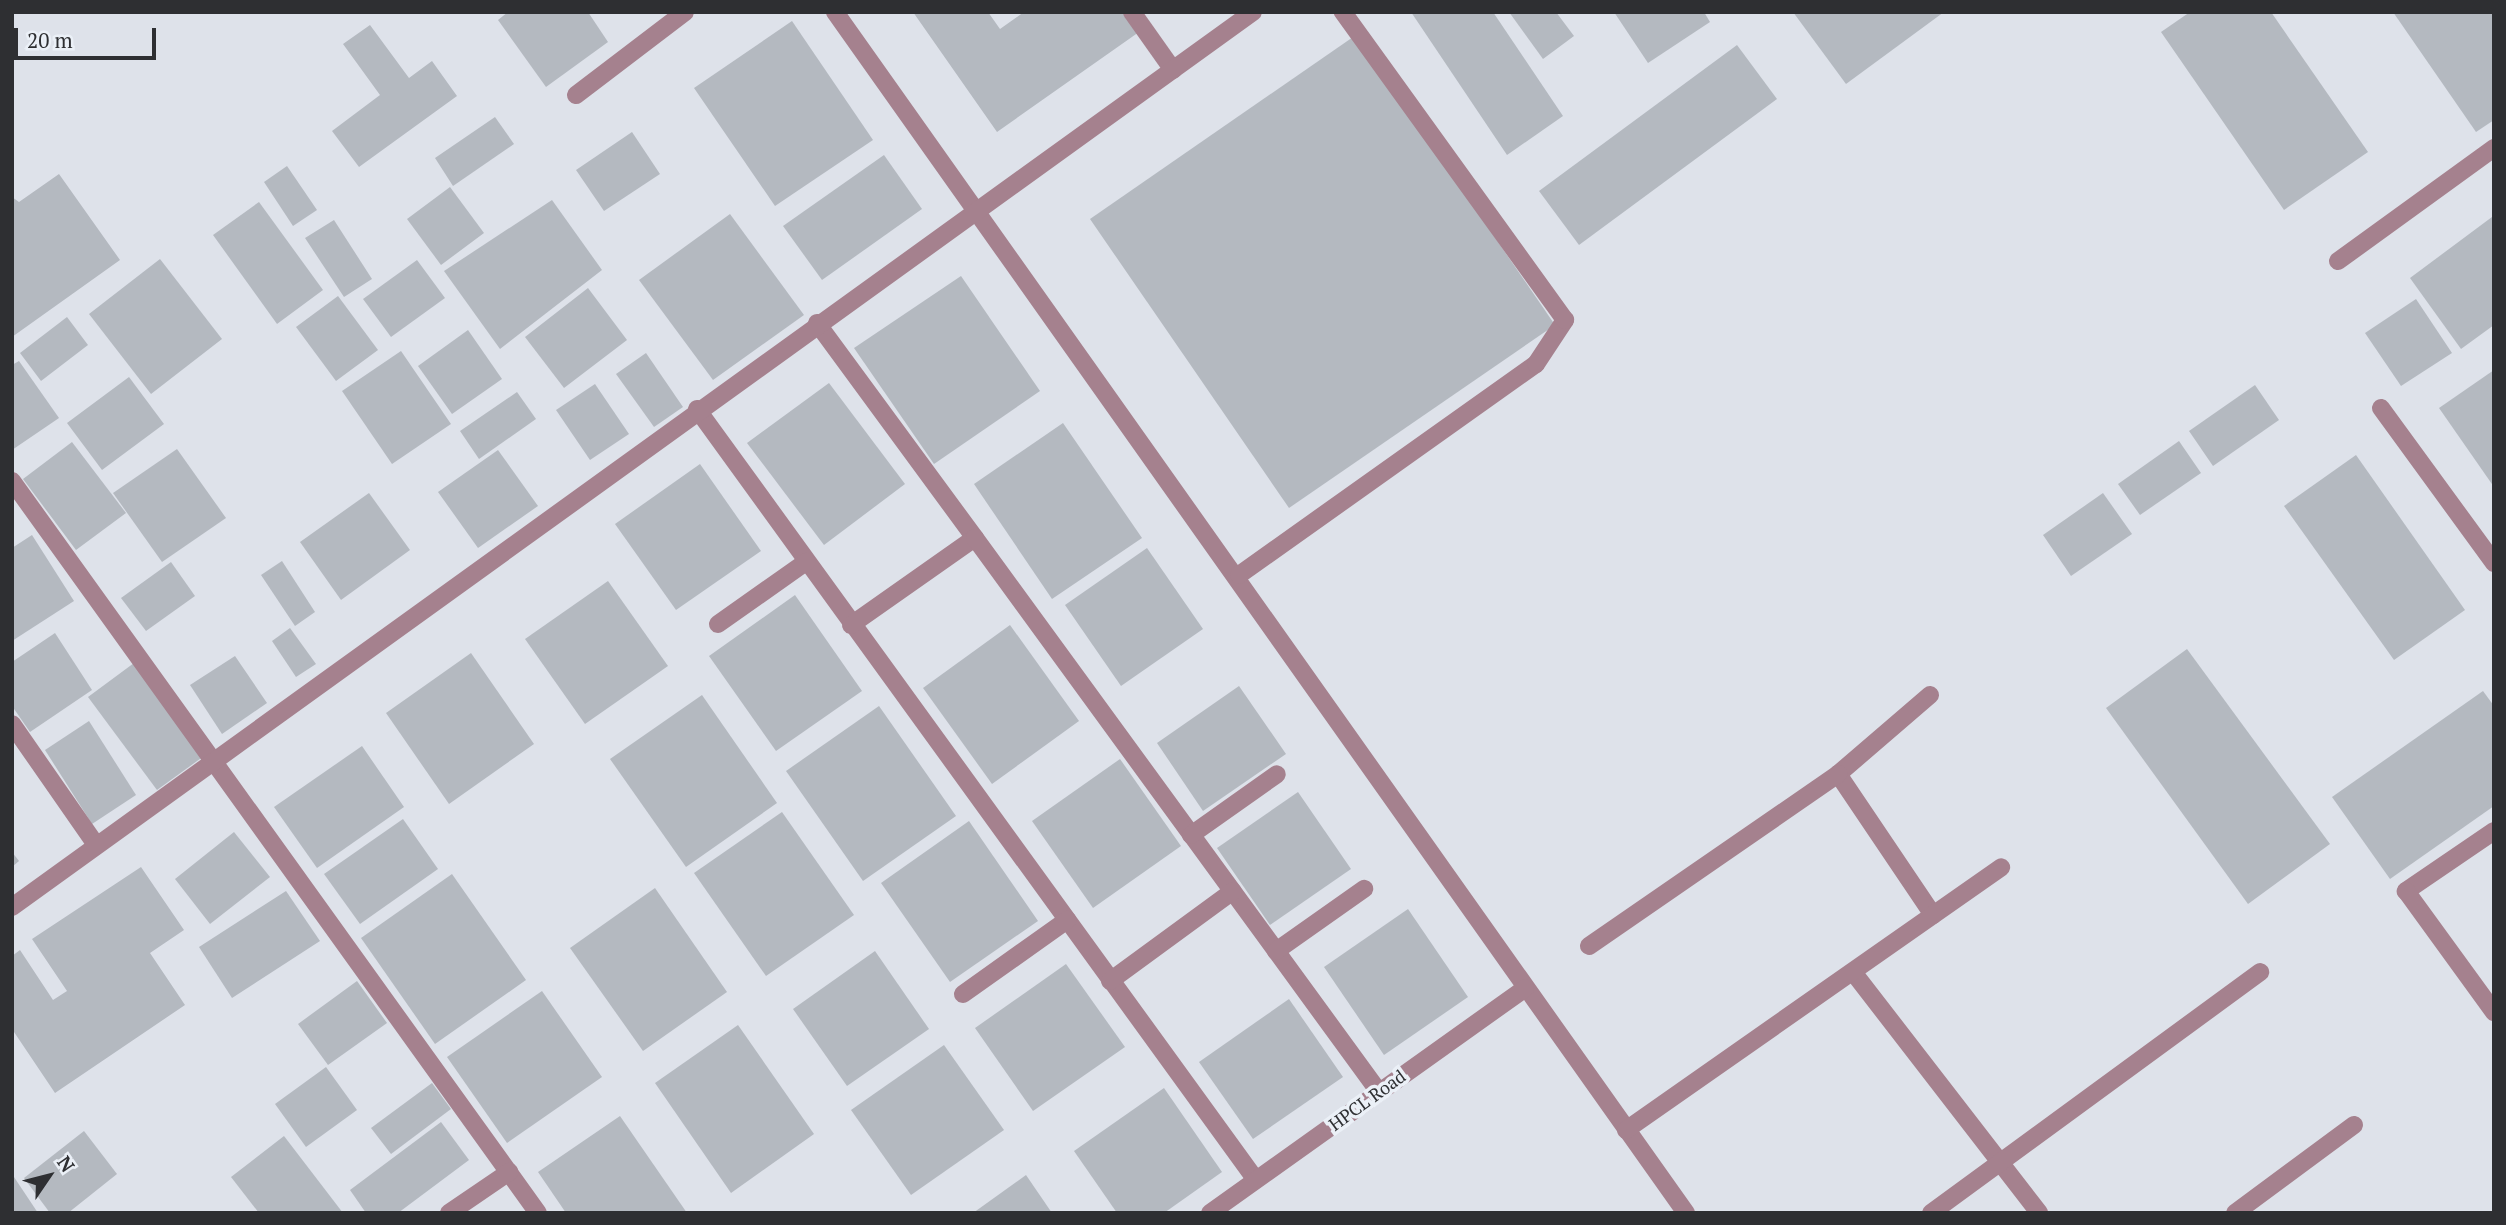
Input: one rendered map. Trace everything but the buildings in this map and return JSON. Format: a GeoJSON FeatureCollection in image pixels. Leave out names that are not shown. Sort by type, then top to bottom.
{"type":"FeatureCollection","features":[{"type":"Feature","properties":{"kind":"street"},"geometry":{"type":"LineString","coordinates":[[576,95],[685,12]]}},
{"type":"Feature","properties":{"kind":"street"},"geometry":{"type":"LineString","coordinates":[[835,12],[981,211],[1240,575],[1525,988],[1686,1213]]}},
{"type":"Feature","properties":{"kind":"street"},"geometry":{"type":"LineString","coordinates":[[1132,12],[1173,70]]}},
{"type":"Feature","properties":{"kind":"street"},"geometry":{"type":"LineString","coordinates":[[12,907],[817,323],[981,211],[1253,12]]}},
{"type":"Feature","properties":{"kind":"street"},"geometry":{"type":"LineString","coordinates":[[1240,575],[1536,364],[1565,320],[1343,12]]}},
{"type":"Feature","properties":{"kind":"street"},"geometry":{"type":"LineString","coordinates":[[2338,261],[2494,148]]}},
{"type":"Feature","properties":{"kind":"street"},"geometry":{"type":"LineString","coordinates":[[817,323],[1378,1092]]}},
{"type":"Feature","properties":{"kind":"street"},"geometry":{"type":"LineString","coordinates":[[2381,408],[2494,563]]}},
{"type":"Feature","properties":{"kind":"street"},"geometry":{"type":"LineString","coordinates":[[697,410],[1255,1180]]}},
{"type":"Feature","properties":{"kind":"street"},"geometry":{"type":"LineString","coordinates":[[12,481],[538,1213]]}},
{"type":"Feature","properties":{"kind":"street"},"geometry":{"type":"LineString","coordinates":[[851,625],[975,538]]}},
{"type":"Feature","properties":{"kind":"street"},"geometry":{"type":"LineString","coordinates":[[718,624],[806,562]]}},
{"type":"Feature","properties":{"kind":"street"},"geometry":{"type":"LineString","coordinates":[[1589,946],[1838,774],[1930,695]]}},
{"type":"Feature","properties":{"kind":"street"},"geometry":{"type":"LineString","coordinates":[[12,724],[96,845]]}},
{"type":"Feature","properties":{"kind":"street"},"geometry":{"type":"LineString","coordinates":[[1191,835],[1278,774]]}},
{"type":"Feature","properties":{"kind":"street"},"geometry":{"type":"LineString","coordinates":[[1838,774],[1933,915]]}},
{"type":"Feature","properties":{"kind":"street"},"geometry":{"type":"LineString","coordinates":[[2494,831],[2406,891],[2494,1012]]}},
{"type":"Feature","properties":{"kind":"street"},"geometry":{"type":"LineString","coordinates":[[1626,1130],[2001,867]]}},
{"type":"Feature","properties":{"kind":"street"},"geometry":{"type":"LineString","coordinates":[[1276,951],[1364,889]]}},
{"type":"Feature","properties":{"kind":"street"},"geometry":{"type":"LineString","coordinates":[[1110,981],[1233,891]]}},
{"type":"Feature","properties":{"kind":"street"},"geometry":{"type":"LineString","coordinates":[[962,994],[1067,920]]}},
{"type":"Feature","properties":{"kind":"street"},"geometry":{"type":"LineString","coordinates":[[1853,972],[2039,1213]]}},
{"type":"Feature","properties":{"kind":"street"},"geometry":{"type":"LineString","coordinates":[[1931,1213],[2260,972]]}},
{"type":"Feature","properties":{"kind":"street","name":"HPCL Road"},"geometry":{"type":"LineString","coordinates":[[1210,1213],[1525,988]]}},
{"type":"Feature","properties":{"kind":"street"},"geometry":{"type":"LineString","coordinates":[[2235,1213],[2354,1125]]}},
{"type":"Feature","properties":{"kind":"street"},"geometry":{"type":"LineString","coordinates":[[449,1213],[509,1172]]}}]}
